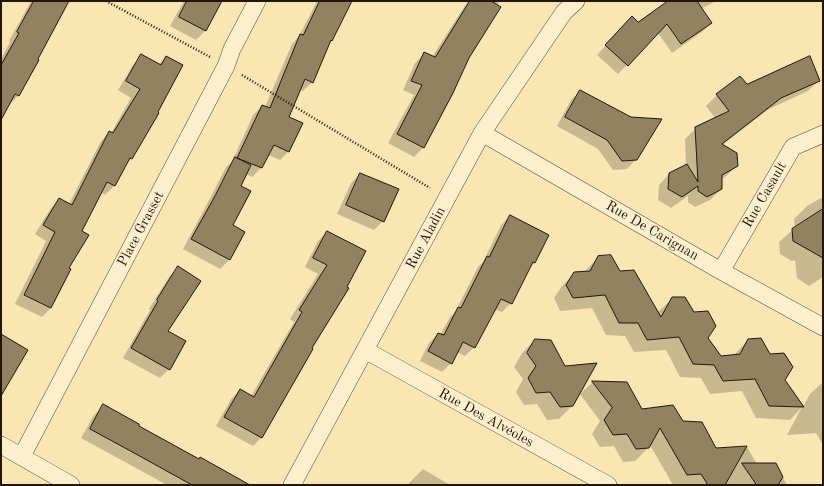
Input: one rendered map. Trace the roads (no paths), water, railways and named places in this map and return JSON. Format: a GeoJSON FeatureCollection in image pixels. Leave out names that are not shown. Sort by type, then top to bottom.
{"type":"FeatureCollection","features":[{"type":"Feature","properties":{"kind":"street","name":"Place Grasset"},"geometry":{"type":"LineString","coordinates":[[22,456],[226,66],[232,49],[257,1]]}},
{"type":"Feature","properties":{"kind":"street","name":"Rue Aladin"},"geometry":{"type":"LineString","coordinates":[[292,485],[482,133],[564,12],[576,1]]}},
{"type":"Feature","properties":{"kind":"street","name":"Rue De Carignan"},"geometry":{"type":"LineString","coordinates":[[482,133],[823,328]]}},
{"type":"Feature","properties":{"kind":"street","name":"Rue Casault"},"geometry":{"type":"LineString","coordinates":[[721,271],[793,147],[823,134]]}},
{"type":"Feature","properties":{"kind":"street","name":"Rue Des Alvéoles"},"geometry":{"type":"LineString","coordinates":[[365,350],[608,485]]}},
{"type":"Feature","properties":{"kind":"street"},"geometry":{"type":"LineString","coordinates":[[1,445],[72,485]]}}]}
